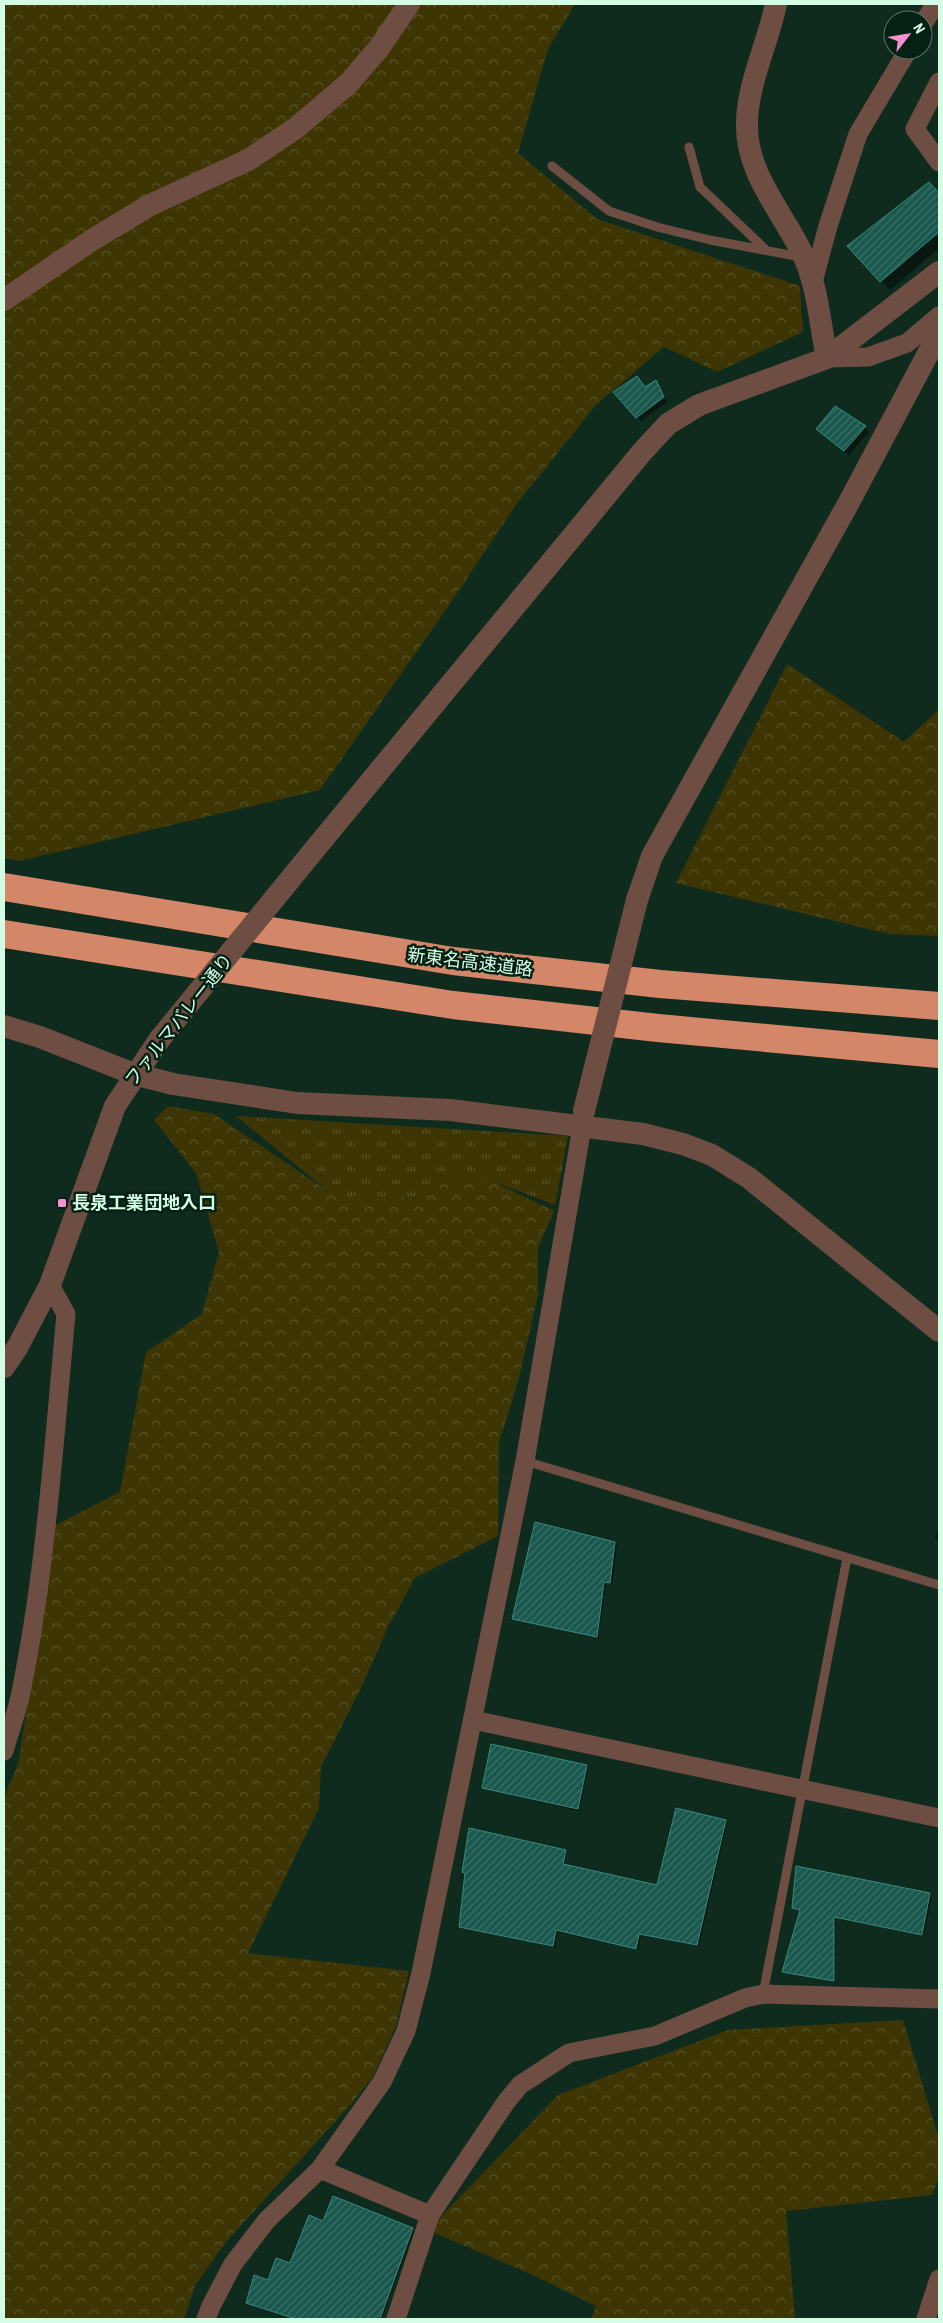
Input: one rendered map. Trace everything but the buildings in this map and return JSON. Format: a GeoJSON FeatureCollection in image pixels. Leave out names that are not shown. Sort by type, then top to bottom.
{"type":"FeatureCollection","features":[{"type":"Feature","properties":{"kind":"highway","name":"新東名高速道路"},"geometry":{"type":"LineString","coordinates":[[4,887],[453,961],[660,984],[939,1006]]}},
{"type":"Feature","properties":{"kind":"highway"},"geometry":{"type":"LineString","coordinates":[[4,934],[453,1005],[658,1028],[939,1054]]}},
{"type":"Feature","properties":{"kind":"street"},"geometry":{"type":"LineString","coordinates":[[4,300],[92,240],[150,205],[248,160],[296,128],[350,83],[379,48],[408,4]]}},
{"type":"Feature","properties":{"kind":"street"},"geometry":{"type":"LineString","coordinates":[[776,4],[771,27],[756,73],[746,123],[751,153],[762,182],[804,258],[813,282],[827,358],[868,357],[907,343],[939,316]]}},
{"type":"Feature","properties":{"kind":"street"},"geometry":{"type":"LineString","coordinates":[[813,282],[828,226],[858,134],[902,60]]}},
{"type":"Feature","properties":{"kind":"street"},"geometry":{"type":"LineString","coordinates":[[939,82],[915,129],[939,162]]}},
{"type":"Feature","properties":{"kind":"street","name":"ファルマバレー通り"},"geometry":{"type":"LineString","coordinates":[[4,1367],[17,1348],[50,1285],[115,1106],[134,1074],[159,1040],[310,855],[642,452],[668,424],[700,405],[827,358],[939,272]]}},
{"type":"Feature","properties":{"kind":"street"},"geometry":{"type":"LineString","coordinates":[[206,2319],[211,2306],[239,2256],[267,2220],[320,2169],[382,2082],[406,2031],[421,1973],[525,1461],[583,1119],[637,900],[652,856],[848,504],[939,333]]}},
{"type":"Feature","properties":{"kind":"street"},"geometry":{"type":"LineString","coordinates":[[4,1026],[40,1037],[134,1074],[173,1084],[297,1103],[450,1110],[583,1119],[683,1144],[712,1155],[749,1178],[939,1331]]}},
{"type":"Feature","properties":{"kind":"street"},"geometry":{"type":"LineString","coordinates":[[4,1751],[20,1698],[40,1583],[46,1528],[66,1314],[50,1285]]}},
{"type":"Feature","properties":{"kind":"street"},"geometry":{"type":"LineString","coordinates":[[473,1720],[939,1818]]}},
{"type":"Feature","properties":{"kind":"street"},"geometry":{"type":"LineString","coordinates":[[396,2319],[430,2215],[506,2102],[520,2085],[569,2053],[655,2036],[745,1998],[763,1994],[939,2000]]}},
{"type":"Feature","properties":{"kind":"street"},"geometry":{"type":"LineString","coordinates":[[320,2169],[430,2215]]}},
{"type":"Feature","properties":{"kind":"street"},"geometry":{"type":"LineString","coordinates":[[926,2319],[939,2279]]}},
{"type":"Feature","properties":{"kind":"lane"},"geometry":{"type":"LineString","coordinates":[[689,147],[700,187],[765,249]]}},
{"type":"Feature","properties":{"kind":"lane"},"geometry":{"type":"LineString","coordinates":[[552,166],[609,211],[657,227],[710,240],[765,249],[804,258]]}},
{"type":"Feature","properties":{"kind":"lane"},"geometry":{"type":"LineString","coordinates":[[525,1461],[939,1585]]}},
{"type":"Feature","properties":{"kind":"lane"},"geometry":{"type":"LineString","coordinates":[[763,1994],[847,1558]]}},
{"type":"Feature","properties":{"kind":"green space"},"geometry":{"type":"Polygon","coordinates":[[[4,4],[575,4],[548,49],[518,153],[597,219],[800,286],[803,332],[717,372],[664,347],[596,405],[516,505],[452,601],[320,790],[19,861],[4,858],[4,4]]]}},
{"type":"Feature","properties":{"kind":"green space"},"geometry":{"type":"Polygon","coordinates":[[[787,664],[904,742],[939,709],[939,936],[889,934],[676,883],[787,664]]]}},
{"type":"Feature","properties":{"kind":"green space"},"geometry":{"type":"Polygon","coordinates":[[[168,1106],[214,1114],[341,1200],[425,1198],[442,1178],[490,1180],[554,1211],[538,1247],[538,1295],[519,1378],[499,1443],[498,1536],[415,1578],[388,1627],[362,1686],[321,1767],[319,1808],[248,1953],[409,1971],[396,2026],[373,2077],[351,2104],[225,2243],[195,2286],[184,2319],[4,2319],[4,1797],[18,1765],[54,1537],[52,1527],[120,1492],[146,1352],[202,1314],[219,1252],[196,1173],[154,1120],[168,1106]]]}},
{"type":"Feature","properties":{"kind":"green space"},"geometry":{"type":"Polygon","coordinates":[[[236,1116],[568,1136],[555,1205],[490,1180],[425,1198],[340,1201],[236,1116]]]}},
{"type":"Feature","properties":{"kind":"green space"},"geometry":{"type":"Polygon","coordinates":[[[903,2020],[939,2139],[939,2177],[932,2195],[786,2211],[795,2319],[591,2319],[596,2306],[533,2275],[435,2233],[437,2221],[558,2095],[728,2030],[903,2020]]]}},
{"type":"Feature","properties":{"kind":"place","name":"長泉工業団地入口"},"geometry":{"type":"Point","coordinates":[62,1203]}}]}
